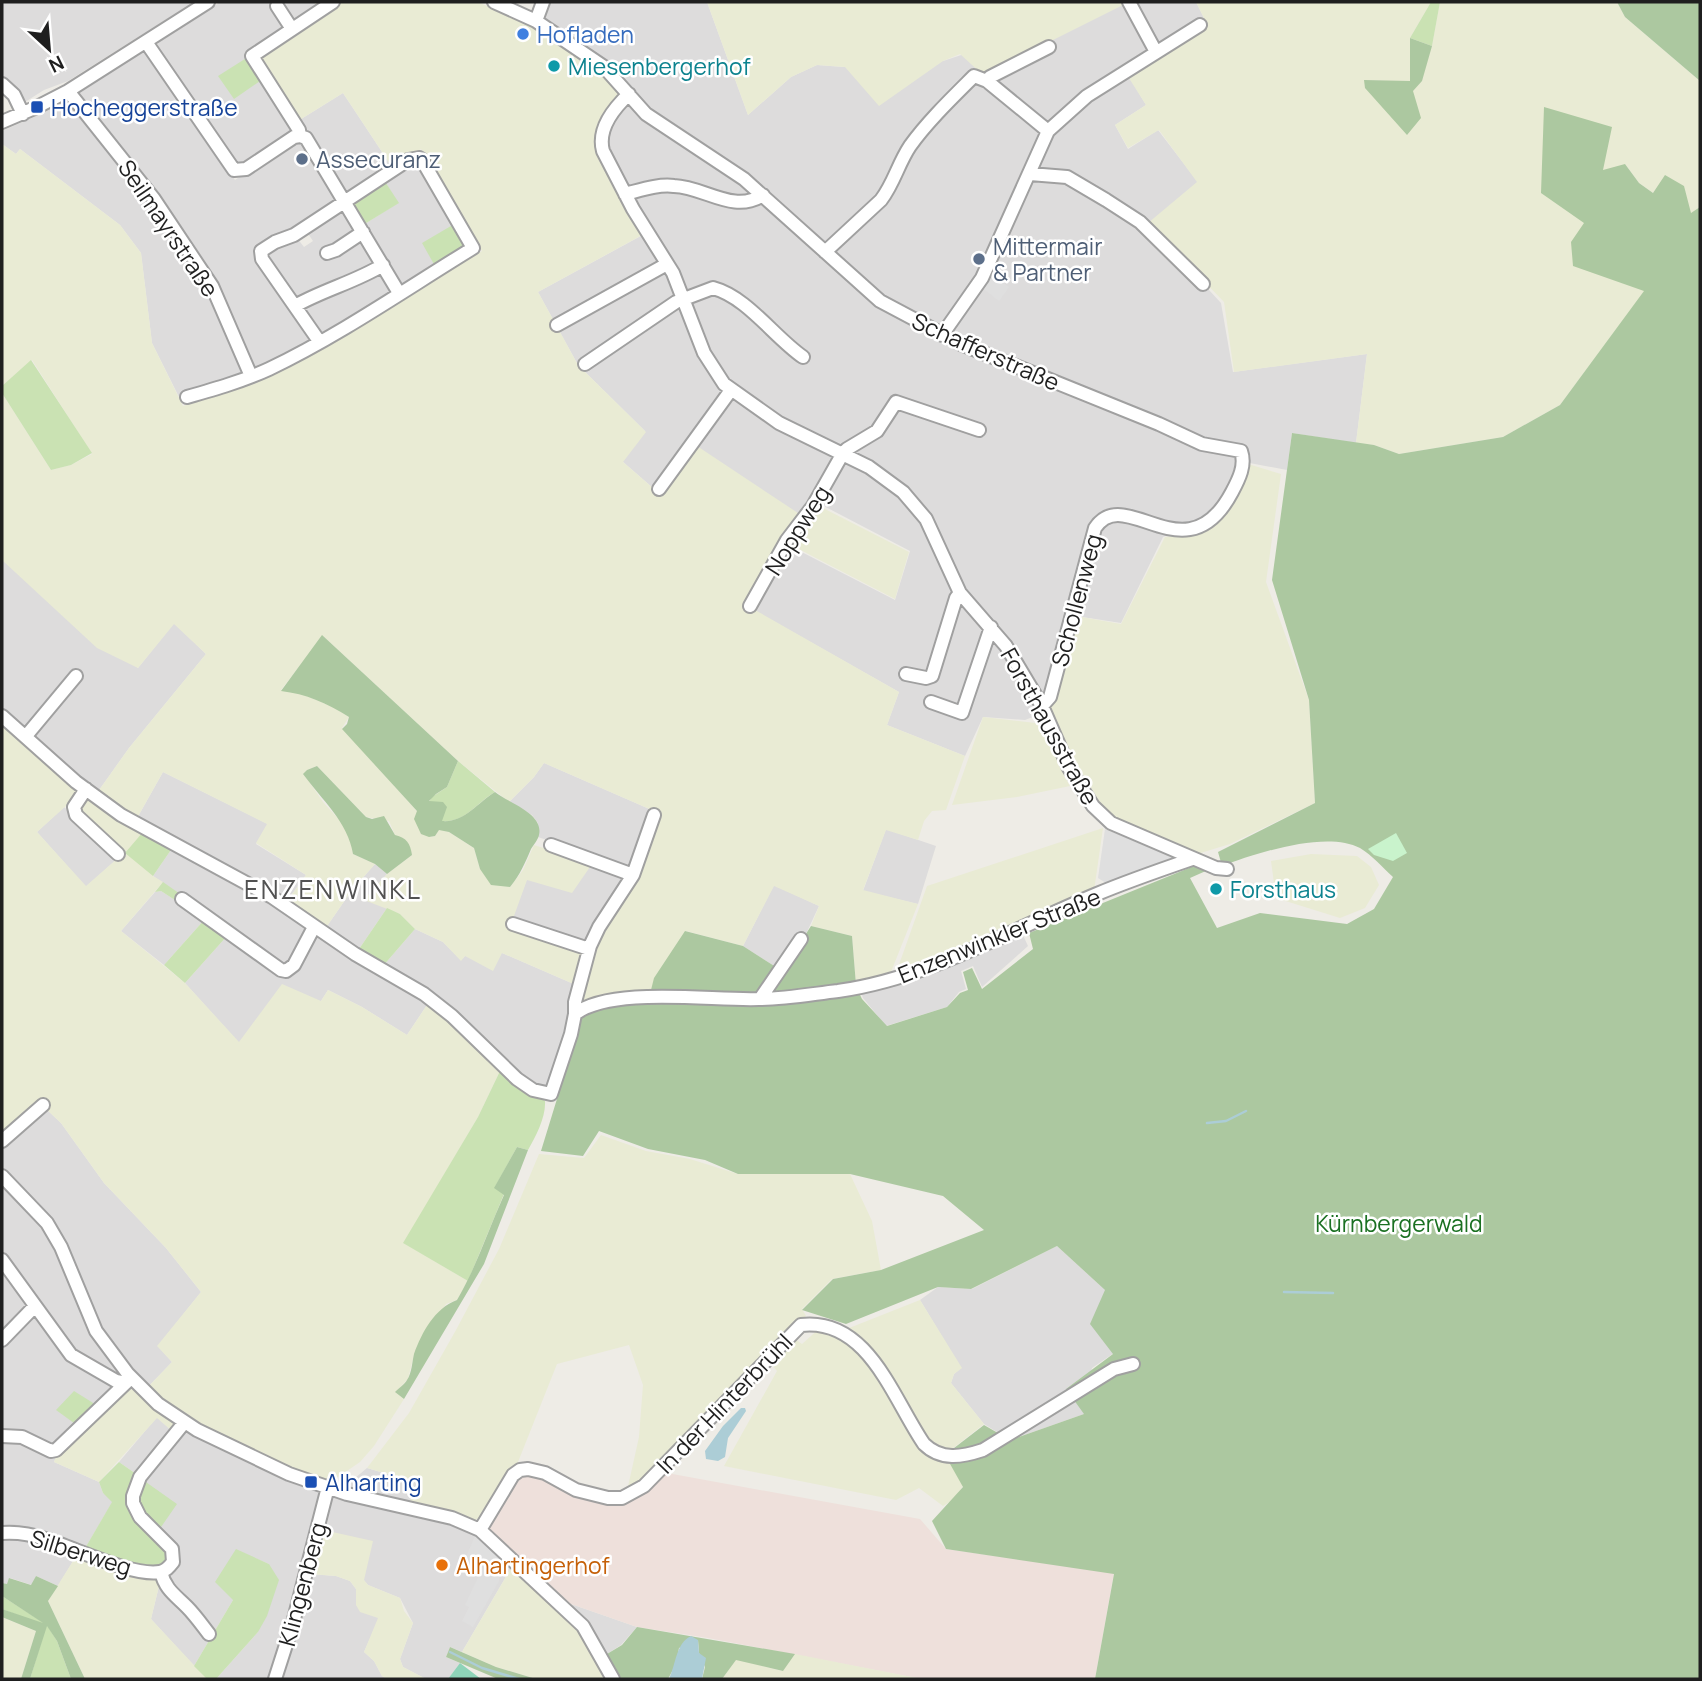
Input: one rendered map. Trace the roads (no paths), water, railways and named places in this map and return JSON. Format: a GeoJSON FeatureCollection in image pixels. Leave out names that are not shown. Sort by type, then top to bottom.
{"type":"FeatureCollection","features":[{"type":"Feature","properties":{"kind":"street"},"geometry":{"type":"LineString","coordinates":[[2,122],[68,91],[208,2]]}},
{"type":"Feature","properties":{"kind":"street"},"geometry":{"type":"LineString","coordinates":[[300,136],[299,130],[252,56],[333,2]]}},
{"type":"Feature","properties":{"kind":"street","name":"Schafferstraße"},"geometry":{"type":"LineString","coordinates":[[494,2],[536,22],[604,67],[646,114],[727,166],[880,301],[942,335],[1202,444],[1241,451]]}},
{"type":"Feature","properties":{"kind":"street"},"geometry":{"type":"LineString","coordinates":[[536,22],[543,2]]}},
{"type":"Feature","properties":{"kind":"street"},"geometry":{"type":"LineString","coordinates":[[1129,2],[1156,52]]}},
{"type":"Feature","properties":{"kind":"street"},"geometry":{"type":"LineString","coordinates":[[276,6],[292,29]]}},
{"type":"Feature","properties":{"kind":"street"},"geometry":{"type":"LineString","coordinates":[[942,335],[982,278],[1048,131],[1087,96],[1200,25]]}},
{"type":"Feature","properties":{"kind":"street"},"geometry":{"type":"LineString","coordinates":[[146,42],[234,170],[246,169],[294,137],[306,138],[399,293]]}},
{"type":"Feature","properties":{"kind":"street"},"geometry":{"type":"LineString","coordinates":[[987,80],[1049,47]]}},
{"type":"Feature","properties":{"kind":"street"},"geometry":{"type":"LineString","coordinates":[[825,252],[881,200],[910,146],[974,76],[987,80],[1048,131]]}},
{"type":"Feature","properties":{"kind":"street"},"geometry":{"type":"LineString","coordinates":[[2,84],[14,95],[23,114]]}},
{"type":"Feature","properties":{"kind":"street","name":"Seilmayrstraße"},"geometry":{"type":"LineString","coordinates":[[68,91],[154,199],[212,286],[251,376]]}},
{"type":"Feature","properties":{"kind":"street","name":"Forsthausstraße"},"geometry":{"type":"LineString","coordinates":[[629,94],[600,136],[603,152],[667,264],[684,298],[704,353],[717,376],[731,390],[779,423],[869,467],[894,484],[920,511],[960,593],[1006,646],[1042,706],[1069,768],[1093,806],[1111,823],[1192,859],[1227,869]]}},
{"type":"Feature","properties":{"kind":"street"},"geometry":{"type":"LineString","coordinates":[[187,397],[251,376],[319,341],[473,248],[419,158],[408,160],[294,235],[261,251],[262,259],[319,341]]}},
{"type":"Feature","properties":{"kind":"street"},"geometry":{"type":"LineString","coordinates":[[1030,174],[1067,177],[1107,201],[1140,222],[1203,284]]}},
{"type":"Feature","properties":{"kind":"street"},"geometry":{"type":"LineString","coordinates":[[625,194],[669,185],[697,190],[735,203],[748,202],[763,195]]}},
{"type":"Feature","properties":{"kind":"street"},"geometry":{"type":"LineString","coordinates":[[327,253],[363,232]]}},
{"type":"Feature","properties":{"kind":"street"},"geometry":{"type":"LineString","coordinates":[[557,325],[667,264]]}},
{"type":"Feature","properties":{"kind":"street"},"geometry":{"type":"LineString","coordinates":[[295,306],[313,296],[365,276],[383,265]]}},
{"type":"Feature","properties":{"kind":"street"},"geometry":{"type":"LineString","coordinates":[[585,364],[663,309],[708,289],[719,290],[737,300],[782,342],[803,357]]}},
{"type":"Feature","properties":{"kind":"street"},"geometry":{"type":"LineString","coordinates":[[659,489],[731,390]]}},
{"type":"Feature","properties":{"kind":"street"},"geometry":{"type":"LineString","coordinates":[[843,453],[877,431],[896,402],[979,430]]}},
{"type":"Feature","properties":{"kind":"street","name":"Schollenweg"},"geometry":{"type":"LineString","coordinates":[[1042,706],[1049,697],[1095,528],[1099,522],[1115,513],[1167,529],[1187,530],[1203,526],[1218,513],[1233,489],[1244,462],[1241,451]]}},
{"type":"Feature","properties":{"kind":"street","name":"Noppweg"},"geometry":{"type":"LineString","coordinates":[[750,606],[787,540],[813,506],[843,453]]}},
{"type":"Feature","properties":{"kind":"street"},"geometry":{"type":"LineString","coordinates":[[906,674],[926,678],[932,676],[960,593]]}},
{"type":"Feature","properties":{"kind":"street","name":"Forsthausstraße"},"geometry":{"type":"LineString","coordinates":[[931,702],[962,713],[991,626]]}},
{"type":"Feature","properties":{"kind":"street"},"geometry":{"type":"LineString","coordinates":[[26,736],[76,676]]}},
{"type":"Feature","properties":{"kind":"street"},"geometry":{"type":"LineString","coordinates":[[2,716],[86,789],[121,815],[272,897],[355,954],[424,994],[452,1016],[517,1079],[533,1090],[551,1094],[575,1014],[575,1002],[589,949],[599,927],[634,875],[654,815]]}},
{"type":"Feature","properties":{"kind":"street"},"geometry":{"type":"LineString","coordinates":[[86,789],[74,807],[76,815],[118,854]]}},
{"type":"Feature","properties":{"kind":"street"},"geometry":{"type":"LineString","coordinates":[[551,845],[634,875]]}},
{"type":"Feature","properties":{"kind":"street","name":"Enzenwinkler Straße"},"geometry":{"type":"LineString","coordinates":[[575,1014],[591,1005],[649,997],[760,999],[841,990],[888,980],[923,969],[1097,894],[1192,859]]}},
{"type":"Feature","properties":{"kind":"street"},"geometry":{"type":"LineString","coordinates":[[182,899],[281,970],[286,971],[294,965],[314,927]]}},
{"type":"Feature","properties":{"kind":"street"},"geometry":{"type":"LineString","coordinates":[[513,924],[589,949]]}},
{"type":"Feature","properties":{"kind":"street"},"geometry":{"type":"LineString","coordinates":[[760,999],[801,939]]}},
{"type":"Feature","properties":{"kind":"street"},"geometry":{"type":"LineString","coordinates":[[2,1141],[43,1105]]}},
{"type":"Feature","properties":{"kind":"street"},"geometry":{"type":"LineString","coordinates":[[2,1176],[30,1203],[53,1232],[95,1328],[129,1380],[158,1404],[184,1423],[289,1474],[328,1487],[452,1518],[480,1530],[574,1615],[590,1636],[613,1679]]}},
{"type":"Feature","properties":{"kind":"street"},"geometry":{"type":"LineString","coordinates":[[3,1264],[75,1359],[116,1381],[129,1380]]}},
{"type":"Feature","properties":{"kind":"street"},"geometry":{"type":"LineString","coordinates":[[2,1340],[34,1307]]}},
{"type":"Feature","properties":{"kind":"street","name":"In der Hinterbrühl"},"geometry":{"type":"LineString","coordinates":[[480,1530],[513,1475],[528,1469],[545,1473],[589,1495],[608,1499],[633,1494],[651,1479],[801,1325],[832,1326],[859,1345],[886,1379],[924,1444],[931,1451],[947,1457],[983,1450],[1114,1369],[1133,1364]]}},
{"type":"Feature","properties":{"kind":"street"},"geometry":{"type":"LineString","coordinates":[[2,1436],[22,1437],[51,1451],[56,1450],[129,1380]]}},
{"type":"Feature","properties":{"kind":"street","name":"Silberweg"},"geometry":{"type":"LineString","coordinates":[[2,1533],[22,1533],[130,1568],[161,1572],[173,1562],[172,1549],[140,1517],[132,1496],[140,1477],[184,1423]]}},
{"type":"Feature","properties":{"kind":"street","name":"Klingenberg"},"geometry":{"type":"LineString","coordinates":[[275,1679],[293,1623],[328,1487]]}},
{"type":"Feature","properties":{"kind":"street","name":"Silberweg"},"geometry":{"type":"LineString","coordinates":[[161,1572],[164,1583],[175,1599],[187,1607],[209,1634]]}},
{"type":"Feature","properties":{"kind":"water"},"geometry":{"type":"Polygon","coordinates":[[[741,1408],[746,1411],[728,1438],[725,1457],[718,1461],[706,1459],[705,1451],[723,1426],[741,1408]]]}},
{"type":"Feature","properties":{"kind":"water"},"geometry":{"type":"Polygon","coordinates":[[[691,1636],[698,1640],[699,1653],[706,1658],[702,1679],[669,1679],[682,1644],[691,1636]]]}},
{"type":"Feature","properties":{"kind":"waterway"},"geometry":{"type":"LineString","coordinates":[[1207,1123],[1226,1121],[1246,1111]]}},
{"type":"Feature","properties":{"kind":"waterway"},"geometry":{"type":"LineString","coordinates":[[1284,1292],[1333,1293]]}},
{"type":"Feature","properties":{"kind":"waterway"},"geometry":{"type":"LineString","coordinates":[[450,1652],[482,1668],[519,1679]]}},
{"type":"Feature","properties":{"kind":"place","name":"Hofladen"},"geometry":{"type":"Point","coordinates":[523,34]}},
{"type":"Feature","properties":{"kind":"place","name":"Miesenbergerhof"},"geometry":{"type":"Point","coordinates":[554,66]}},
{"type":"Feature","properties":{"kind":"place","name":"Hocheggerstraße"},"geometry":{"type":"Point","coordinates":[37,107]}},
{"type":"Feature","properties":{"kind":"place","name":"Assecuranz"},"geometry":{"type":"Point","coordinates":[302,159]}},
{"type":"Feature","properties":{"kind":"place","name":"Mittermair & Partner"},"geometry":{"type":"Point","coordinates":[979,259]}},
{"type":"Feature","properties":{"kind":"place","name":"Forsthaus"},"geometry":{"type":"Point","coordinates":[1216,889]}},
{"type":"Feature","properties":{"kind":"place","name":"Alharting"},"geometry":{"type":"Point","coordinates":[311,1482]}},
{"type":"Feature","properties":{"kind":"place","name":"Alhartingerhof"},"geometry":{"type":"Point","coordinates":[442,1565]}},
{"type":"Feature","properties":{"kind":"district","name":"ENZENWINKL"},"geometry":{"type":"Point","coordinates":[333,889]}},
{"type":"Feature","properties":{"kind":"park label","name":"Kürnbergerwald"},"geometry":{"type":"Point","coordinates":[1399,1223]}}]}
